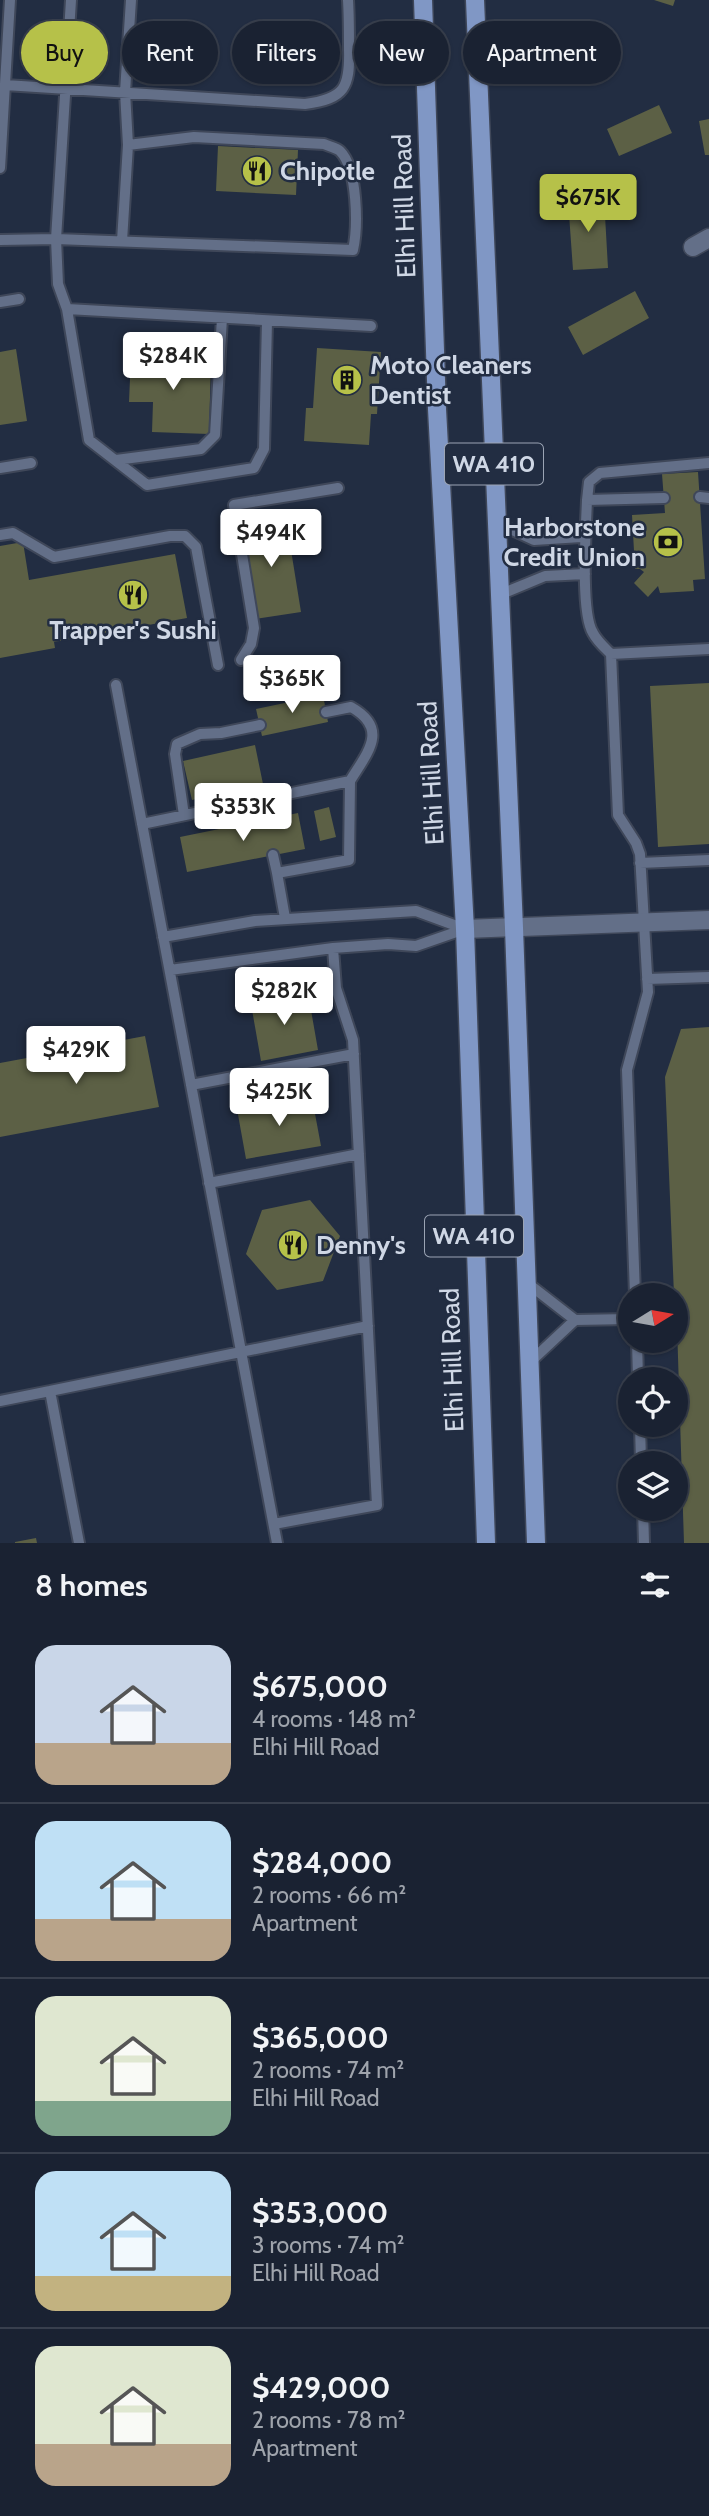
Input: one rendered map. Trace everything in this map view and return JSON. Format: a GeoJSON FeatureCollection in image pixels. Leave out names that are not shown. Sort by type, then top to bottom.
{"type":"FeatureCollection","features":[{"type":"Feature","properties":{"kind":"main road","name":"Elhi Hill Road"},"geometry":{"type":"LineString","coordinates":[[423,0],[437,409],[465,929],[476,1316],[486,1543]]}},
{"type":"Feature","properties":{"kind":"main road","name":"WA 410"},"geometry":{"type":"LineString","coordinates":[[475,0],[514,928],[536,1543]]}},
{"type":"Feature","properties":{"kind":"street"},"geometry":{"type":"LineString","coordinates":[[465,929],[709,919]]}},
{"type":"Feature","properties":{"kind":"lane"},"geometry":{"type":"LineString","coordinates":[[0,168],[10,0]]}},
{"type":"Feature","properties":{"kind":"lane"},"geometry":{"type":"LineString","coordinates":[[71,0],[56,239],[58,284],[67,309],[89,440],[147,485],[254,468],[264,449],[267,321]]}},
{"type":"Feature","properties":{"kind":"lane"},"geometry":{"type":"LineString","coordinates":[[5,85],[305,104],[325,101],[344,88],[350,72],[348,0]]}},
{"type":"Feature","properties":{"kind":"lane"},"geometry":{"type":"LineString","coordinates":[[122,242],[128,145],[125,92],[130,4]]}},
{"type":"Feature","properties":{"kind":"lane"},"geometry":{"type":"LineString","coordinates":[[0,240],[56,239],[353,250],[357,233],[353,178],[340,151],[324,144],[194,137],[128,145]]}},
{"type":"Feature","properties":{"kind":"lane"},"geometry":{"type":"LineString","coordinates":[[0,302],[19,299]]}},
{"type":"Feature","properties":{"kind":"lane"},"geometry":{"type":"LineString","coordinates":[[67,309],[371,326]]}},
{"type":"Feature","properties":{"kind":"lane"},"geometry":{"type":"LineString","coordinates":[[116,460],[201,449],[215,435],[222,318]]}},
{"type":"Feature","properties":{"kind":"lane"},"geometry":{"type":"LineString","coordinates":[[0,468],[31,463]]}},
{"type":"Feature","properties":{"kind":"lane"},"geometry":{"type":"LineString","coordinates":[[635,1283],[628,1070],[648,992],[648,979],[640,863],[636,843],[618,816],[611,654],[592,632],[590,625],[585,574],[587,500],[589,482],[600,473],[709,463]]}},
{"type":"Feature","properties":{"kind":"lane"},"geometry":{"type":"LineString","coordinates":[[241,660],[251,645],[254,628],[233,505],[338,488]]}},
{"type":"Feature","properties":{"kind":"lane"},"geometry":{"type":"LineString","coordinates":[[587,500],[664,498]]}},
{"type":"Feature","properties":{"kind":"lane"},"geometry":{"type":"LineString","coordinates":[[497,523],[534,540],[581,537],[586,528]]}},
{"type":"Feature","properties":{"kind":"lane"},"geometry":{"type":"LineString","coordinates":[[0,535],[13,533],[54,557],[170,536],[185,536],[196,547],[218,665]]}},
{"type":"Feature","properties":{"kind":"lane"},"geometry":{"type":"LineString","coordinates":[[499,595],[545,576],[585,574]]}},
{"type":"Feature","properties":{"kind":"lane"},"geometry":{"type":"LineString","coordinates":[[611,654],[709,649]]}},
{"type":"Feature","properties":{"kind":"lane"},"geometry":{"type":"LineString","coordinates":[[116,685],[277,1543]]}},
{"type":"Feature","properties":{"kind":"lane"},"geometry":{"type":"LineString","coordinates":[[277,873],[349,860],[351,781],[373,742],[371,728],[364,714],[351,707],[326,712]]}},
{"type":"Feature","properties":{"kind":"lane"},"geometry":{"type":"LineString","coordinates":[[184,815],[175,754],[177,744],[200,734],[221,733],[260,725]]}},
{"type":"Feature","properties":{"kind":"lane"},"geometry":{"type":"LineString","coordinates":[[142,824],[351,781]]}},
{"type":"Feature","properties":{"kind":"lane"},"geometry":{"type":"LineString","coordinates":[[263,799],[266,820]]}},
{"type":"Feature","properties":{"kind":"lane"},"geometry":{"type":"LineString","coordinates":[[273,855],[285,918]]}},
{"type":"Feature","properties":{"kind":"lane"},"geometry":{"type":"LineString","coordinates":[[640,863],[709,860]]}},
{"type":"Feature","properties":{"kind":"lane"},"geometry":{"type":"LineString","coordinates":[[163,937],[255,921],[416,911],[465,929]]}},
{"type":"Feature","properties":{"kind":"lane"},"geometry":{"type":"LineString","coordinates":[[170,970],[333,948],[388,944],[416,946],[465,929]]}},
{"type":"Feature","properties":{"kind":"lane"},"geometry":{"type":"LineString","coordinates":[[274,1524],[377,1505],[354,1040],[336,988],[333,948]]}},
{"type":"Feature","properties":{"kind":"lane"},"geometry":{"type":"LineString","coordinates":[[648,979],[709,977]]}},
{"type":"Feature","properties":{"kind":"lane"},"geometry":{"type":"LineString","coordinates":[[191,1085],[354,1054]]}},
{"type":"Feature","properties":{"kind":"lane"},"geometry":{"type":"LineString","coordinates":[[209,1183],[359,1154]]}},
{"type":"Feature","properties":{"kind":"lane"},"geometry":{"type":"LineString","coordinates":[[526,1282],[575,1320],[618,1319]]}},
{"type":"Feature","properties":{"kind":"lane"},"geometry":{"type":"LineString","coordinates":[[529,1363],[575,1320]]}},
{"type":"Feature","properties":{"kind":"lane"},"geometry":{"type":"LineString","coordinates":[[0,1401],[368,1326]]}},
{"type":"Feature","properties":{"kind":"lane"},"geometry":{"type":"LineString","coordinates":[[50,1391],[79,1543]]}},
{"type":"Feature","properties":{"kind":"lane"},"geometry":{"type":"LineString","coordinates":[[643,1521],[644,1543]]}},
{"type":"Feature","properties":{"kind":"building"},"geometry":{"type":"Polygon","coordinates":[[[654,0],[675,0],[673,6],[654,0]]]}},
{"type":"Feature","properties":{"kind":"building"},"geometry":{"type":"Polygon","coordinates":[[[659,105],[672,133],[619,156],[607,129],[659,105]]]}},
{"type":"Feature","properties":{"kind":"building"},"geometry":{"type":"Polygon","coordinates":[[[709,119],[709,155],[705,155],[699,121],[709,119]]]}},
{"type":"Feature","properties":{"kind":"building","name":"Chipotle"},"geometry":{"type":"Polygon","coordinates":[[[218,146],[298,150],[296,195],[216,191],[218,146]]]}},
{"type":"Feature","properties":{"kind":"building"},"geometry":{"type":"Polygon","coordinates":[[[604,198],[608,268],[573,270],[568,200],[604,198]]]}},
{"type":"Feature","properties":{"kind":"building"},"geometry":{"type":"Polygon","coordinates":[[[635,291],[649,318],[583,355],[568,327],[635,291]]]}},
{"type":"Feature","properties":{"kind":"building","name":"Moto Cleaners Dentist"},"geometry":{"type":"Polygon","coordinates":[[[317,348],[381,352],[377,414],[371,414],[369,445],[304,441],[306,408],[313,408],[317,348]]]}},
{"type":"Feature","properties":{"kind":"building"},"geometry":{"type":"Polygon","coordinates":[[[16,349],[27,421],[0,425],[0,352],[16,349]]]}},
{"type":"Feature","properties":{"kind":"building"},"geometry":{"type":"Polygon","coordinates":[[[131,356],[211,360],[209,434],[152,432],[153,402],[129,402],[131,356]]]}},
{"type":"Feature","properties":{"kind":"building","name":"Harborstone Credit Union"},"geometry":{"type":"Polygon","coordinates":[[[698,472],[705,579],[693,580],[694,591],[660,593],[658,586],[648,597],[634,583],[644,572],[635,569],[632,515],[665,513],[662,474],[698,472]]]}},
{"type":"Feature","properties":{"kind":"building"},"geometry":{"type":"Polygon","coordinates":[[[286,519],[301,612],[255,619],[240,527],[286,519]]]}},
{"type":"Feature","properties":{"kind":"building"},"geometry":{"type":"Polygon","coordinates":[[[23,542],[29,580],[175,554],[187,618],[54,642],[55,648],[0,658],[0,546],[23,542]]]}},
{"type":"Feature","properties":{"kind":"building"},"geometry":{"type":"Polygon","coordinates":[[[709,683],[709,844],[658,847],[650,686],[709,683]]]}},
{"type":"Feature","properties":{"kind":"building"},"geometry":{"type":"Polygon","coordinates":[[[323,695],[328,722],[262,736],[256,709],[323,695]]]}},
{"type":"Feature","properties":{"kind":"building"},"geometry":{"type":"Polygon","coordinates":[[[255,745],[263,784],[192,800],[183,761],[255,745]]]}},
{"type":"Feature","properties":{"kind":"building"},"geometry":{"type":"Polygon","coordinates":[[[329,807],[336,837],[320,841],[314,811],[329,807]]]}},
{"type":"Feature","properties":{"kind":"building"},"geometry":{"type":"Polygon","coordinates":[[[298,813],[305,849],[187,872],[180,837],[298,813]]]}},
{"type":"Feature","properties":{"kind":"building"},"geometry":{"type":"Polygon","coordinates":[[[308,993],[318,1050],[261,1061],[251,1004],[308,993]]]}},
{"type":"Feature","properties":{"kind":"building"},"geometry":{"type":"Polygon","coordinates":[[[709,1027],[709,1543],[684,1543],[683,1521],[688,1521],[688,1451],[681,1451],[681,1437],[688,1437],[688,1367],[678,1367],[678,1353],[688,1353],[688,1283],[674,1283],[665,1077],[681,1029],[709,1027]]]}},
{"type":"Feature","properties":{"kind":"building"},"geometry":{"type":"Polygon","coordinates":[[[145,1036],[159,1107],[0,1137],[0,1063],[145,1036]]]}},
{"type":"Feature","properties":{"kind":"building"},"geometry":{"type":"Polygon","coordinates":[[[301,1097],[313,1103],[321,1146],[246,1159],[237,1109],[301,1097]]]}},
{"type":"Feature","properties":{"kind":"building","name":"Denny's"},"geometry":{"type":"Polygon","coordinates":[[[310,1200],[340,1236],[323,1281],[277,1290],[246,1254],[262,1210],[310,1200]]]}},
{"type":"Feature","properties":{"kind":"building"},"geometry":{"type":"Polygon","coordinates":[[[36,1538],[37,1543],[15,1543],[15,1542],[36,1538]]]}},
{"type":"Feature","properties":{"kind":"place","name":"Chipotle"},"geometry":{"type":"Point","coordinates":[257,171]}},
{"type":"Feature","properties":{"kind":"place","name":"Moto Cleaners Dentist"},"geometry":{"type":"Point","coordinates":[347,380]}},
{"type":"Feature","properties":{"kind":"place","name":"Harborstone Credit Union"},"geometry":{"type":"Point","coordinates":[668,542]}},
{"type":"Feature","properties":{"kind":"place","name":"Trapper's Sushi"},"geometry":{"type":"Point","coordinates":[133,595]}},
{"type":"Feature","properties":{"kind":"place","name":"Denny's"},"geometry":{"type":"Point","coordinates":[293,1245]}}]}
